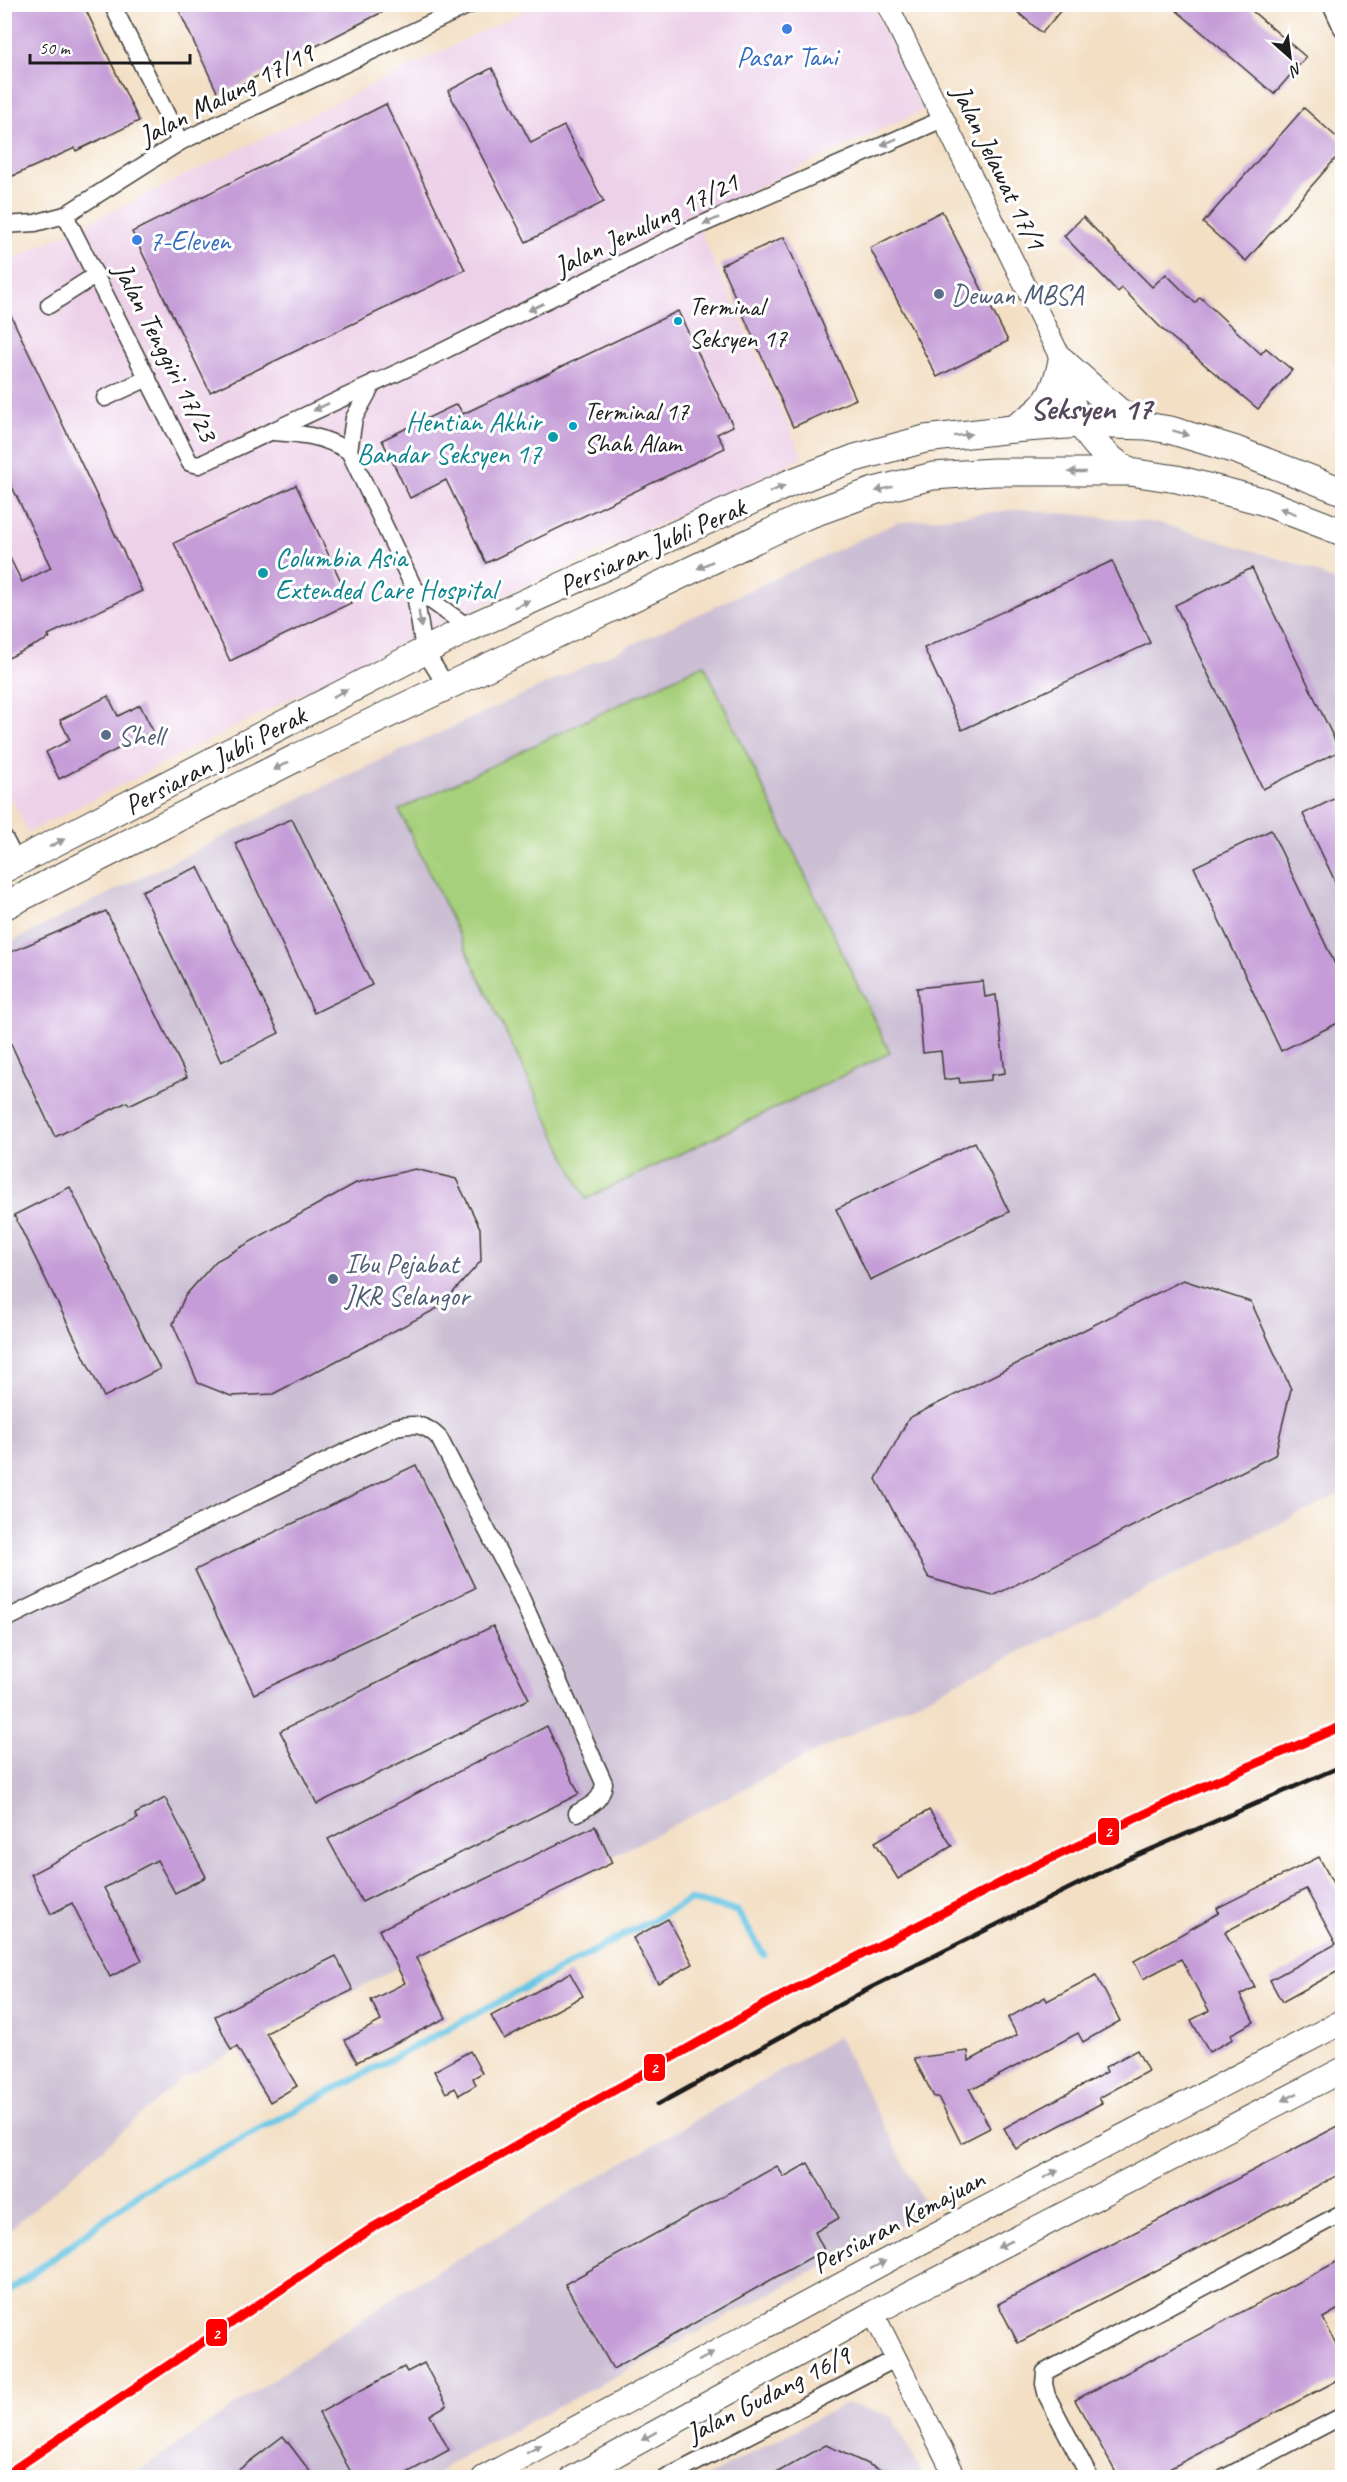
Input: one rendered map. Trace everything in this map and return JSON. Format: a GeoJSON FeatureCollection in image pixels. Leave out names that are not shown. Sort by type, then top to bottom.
{"type":"FeatureCollection","features":[{"type":"Feature","properties":{"kind":"main road"},"geometry":{"type":"LineString","coordinates":[[1011,429],[1038,413],[1048,401],[1057,385],[1062,361],[1118,411],[1146,426]]}},
{"type":"Feature","properties":{"kind":"main road"},"geometry":{"type":"LineString","coordinates":[[1081,424],[1095,447],[1107,459],[1131,472]]}},
{"type":"Feature","properties":{"kind":"main road","name":"Persiaran Jubli Perak"},"geometry":{"type":"LineString","coordinates":[[11,866],[469,628],[790,483],[855,458],[925,439],[1011,429],[1081,424],[1146,426],[1170,430],[1236,450],[1342,491]]}},
{"type":"Feature","properties":{"kind":"main road","name":"Persiaran Jubli Perak"},"geometry":{"type":"LineString","coordinates":[[4,906],[294,759],[805,516],[874,491],[933,476],[993,472],[1131,472],[1177,479],[1262,501],[1342,532]]}},
{"type":"Feature","properties":{"kind":"main road","name":"Persiaran Kemajuan"},"geometry":{"type":"LineString","coordinates":[[483,2478],[908,2249],[1342,2022]]}},
{"type":"Feature","properties":{"kind":"main road"},"geometry":{"type":"LineString","coordinates":[[573,2478],[873,2313],[1342,2070]]}},
{"type":"Feature","properties":{"kind":"street"},"geometry":{"type":"LineString","coordinates":[[112,4],[180,142]]}},
{"type":"Feature","properties":{"kind":"street","name":"Jalan Malung 17/19"},"geometry":{"type":"LineString","coordinates":[[5,224],[35,223],[65,215],[180,142],[471,4]]}},
{"type":"Feature","properties":{"kind":"street","name":"Jalan Jelawat 17/1"},"geometry":{"type":"LineString","coordinates":[[887,4],[1062,361],[1081,424]]}},
{"type":"Feature","properties":{"kind":"street"},"geometry":{"type":"LineString","coordinates":[[1331,4],[1342,28]]}},
{"type":"Feature","properties":{"kind":"street","name":"Jalan Jenulung 17/21"},"geometry":{"type":"LineString","coordinates":[[374,382],[439,354],[687,231],[943,119]]}},
{"type":"Feature","properties":{"kind":"street","name":"Jalan Tenggiri 17/23"},"geometry":{"type":"LineString","coordinates":[[65,215],[190,462],[199,465],[374,382]]}},
{"type":"Feature","properties":{"kind":"street"},"geometry":{"type":"LineString","coordinates":[[49,305],[96,275]]}},
{"type":"Feature","properties":{"kind":"street"},"geometry":{"type":"LineString","coordinates":[[105,399],[148,378]]}},
{"type":"Feature","properties":{"kind":"street"},"geometry":{"type":"LineString","coordinates":[[374,382],[354,418],[349,451],[414,588],[424,650],[447,687]]}},
{"type":"Feature","properties":{"kind":"street"},"geometry":{"type":"LineString","coordinates":[[268,432],[310,434],[328,439],[349,451]]}},
{"type":"Feature","properties":{"kind":"street"},"geometry":{"type":"LineString","coordinates":[[414,588],[469,628]]}},
{"type":"Feature","properties":{"kind":"street"},"geometry":{"type":"LineString","coordinates":[[4,838],[11,866]]}},
{"type":"Feature","properties":{"kind":"street"},"geometry":{"type":"LineString","coordinates":[[4,1620],[396,1427],[409,1424],[430,1429],[439,1438],[515,1584],[604,1783],[602,1795],[591,1806],[577,1813]]}},
{"type":"Feature","properties":{"kind":"street"},"geometry":{"type":"LineString","coordinates":[[1090,2478],[1047,2396],[1044,2384],[1045,2372],[1342,2213]]}},
{"type":"Feature","properties":{"kind":"street"},"geometry":{"type":"LineString","coordinates":[[873,2313],[956,2478]]}},
{"type":"Feature","properties":{"kind":"street","name":"Jalan Gudang 16/9"},"geometry":{"type":"LineString","coordinates":[[666,2478],[895,2359]]}},
{"type":"Feature","properties":{"kind":"street"},"geometry":{"type":"LineString","coordinates":[[1224,2478],[1342,2416]]}},
{"type":"Feature","properties":{"kind":"shaded area"},"geometry":{"type":"Polygon","coordinates":[[[537,5],[872,5],[923,110],[694,217],[803,458],[401,643],[28,832],[5,785],[5,263],[537,5]]]}},
{"type":"Feature","properties":{"kind":"shaded area"},"geometry":{"type":"Polygon","coordinates":[[[1020,509],[1159,523],[1307,567],[1342,586],[1342,1493],[809,1755],[182,2079],[5,2234],[5,945],[331,783],[896,523],[1020,509]]]}},
{"type":"Feature","properties":{"kind":"shaded area"},"geometry":{"type":"Polygon","coordinates":[[[838,2037],[928,2210],[450,2464],[431,2477],[128,2478],[403,2291],[838,2037]]]}},
{"type":"Feature","properties":{"kind":"shaded area"},"geometry":{"type":"Polygon","coordinates":[[[846,2403],[892,2417],[924,2477],[705,2478],[846,2403]]]}},
{"type":"Feature","properties":{"kind":"green space"},"geometry":{"type":"Polygon","coordinates":[[[704,664],[890,1053],[586,1199],[399,810],[704,664]]]}},
{"type":"Feature","properties":{"kind":"building"},"geometry":{"type":"Polygon","coordinates":[[[4,4],[83,4],[139,121],[76,151],[75,148],[4,180],[4,4]]]}},
{"type":"Feature","properties":{"kind":"building"},"geometry":{"type":"Polygon","coordinates":[[[176,4],[398,4],[219,96],[176,4]]]}},
{"type":"Feature","properties":{"kind":"building"},"geometry":{"type":"Polygon","coordinates":[[[1008,4],[1066,4],[1042,33],[1008,4]]]}},
{"type":"Feature","properties":{"kind":"building"},"geometry":{"type":"Polygon","coordinates":[[[1169,4],[1244,4],[1306,57],[1274,94],[1169,4]]]}},
{"type":"Feature","properties":{"kind":"building"},"geometry":{"type":"Polygon","coordinates":[[[492,68],[531,143],[564,126],[604,202],[526,242],[448,91],[492,68]]]}},
{"type":"Feature","properties":{"kind":"building"},"geometry":{"type":"Polygon","coordinates":[[[386,104],[465,270],[210,392],[132,232],[386,104]]]}},
{"type":"Feature","properties":{"kind":"building"},"geometry":{"type":"Polygon","coordinates":[[[1304,108],[1342,142],[1342,151],[1246,261],[1203,223],[1304,108]]]}},
{"type":"Feature","properties":{"kind":"building","name":"Dewan MBSA"},"geometry":{"type":"Polygon","coordinates":[[[942,211],[1008,341],[937,377],[870,248],[942,211]]]}},
{"type":"Feature","properties":{"kind":"building"},"geometry":{"type":"Polygon","coordinates":[[[1083,217],[1152,287],[1166,274],[1195,303],[1200,297],[1261,354],[1266,348],[1292,370],[1258,409],[1163,330],[1122,288],[1118,292],[1064,236],[1083,217]]]}},
{"type":"Feature","properties":{"kind":"building"},"geometry":{"type":"Polygon","coordinates":[[[784,237],[856,399],[793,427],[721,265],[784,237]]]}},
{"type":"Feature","properties":{"kind":"building"},"geometry":{"type":"Polygon","coordinates":[[[4,301],[142,591],[48,635],[50,638],[4,660],[4,546],[22,582],[51,568],[4,470],[4,301]]]}},
{"type":"Feature","properties":{"kind":"building","name":"Hentian Akhir Bandar Seksyen 17"},"geometry":{"type":"Polygon","coordinates":[[[678,311],[733,426],[717,434],[725,448],[486,563],[446,480],[410,498],[382,440],[457,404],[463,414],[678,311]]]}},
{"type":"Feature","properties":{"kind":"building","name":"Columbia Asia Extended Care Hospital"},"geometry":{"type":"Polygon","coordinates":[[[296,485],[351,603],[230,661],[174,543],[296,485]]]}},
{"type":"Feature","properties":{"kind":"building"},"geometry":{"type":"Polygon","coordinates":[[[1112,561],[1150,643],[962,730],[924,648],[1112,561]]]}},
{"type":"Feature","properties":{"kind":"building"},"geometry":{"type":"Polygon","coordinates":[[[1252,568],[1340,751],[1263,789],[1175,605],[1252,568]]]}},
{"type":"Feature","properties":{"kind":"building","name":"Shell"},"geometry":{"type":"Polygon","coordinates":[[[108,696],[118,716],[140,705],[153,731],[59,779],[46,752],[70,740],[60,720],[108,696]]]}},
{"type":"Feature","properties":{"kind":"building"},"geometry":{"type":"Polygon","coordinates":[[[1342,795],[1342,896],[1303,814],[1342,795]]]}},
{"type":"Feature","properties":{"kind":"building"},"geometry":{"type":"Polygon","coordinates":[[[292,819],[372,985],[314,1013],[235,843],[292,819]]]}},
{"type":"Feature","properties":{"kind":"building"},"geometry":{"type":"Polygon","coordinates":[[[1271,830],[1342,979],[1342,1021],[1281,1051],[1194,867],[1271,830]]]}},
{"type":"Feature","properties":{"kind":"building"},"geometry":{"type":"Polygon","coordinates":[[[198,867],[279,1033],[221,1062],[142,891],[198,867]]]}},
{"type":"Feature","properties":{"kind":"building"},"geometry":{"type":"Polygon","coordinates":[[[106,911],[187,1077],[129,1105],[127,1102],[55,1137],[4,1029],[4,955],[106,911]]]}},
{"type":"Feature","properties":{"kind":"building"},"geometry":{"type":"Polygon","coordinates":[[[983,981],[985,997],[996,995],[1005,1073],[991,1075],[991,1080],[960,1083],[959,1078],[944,1080],[941,1051],[923,1053],[917,988],[983,981]]]}},
{"type":"Feature","properties":{"kind":"building"},"geometry":{"type":"Polygon","coordinates":[[[975,1142],[1009,1212],[870,1280],[836,1209],[975,1142]]]}},
{"type":"Feature","properties":{"kind":"building","name":"Ibu Pejabat JKR Selangor"},"geometry":{"type":"Polygon","coordinates":[[[415,1169],[456,1179],[480,1228],[481,1261],[440,1307],[273,1394],[231,1396],[198,1383],[173,1324],[185,1296],[216,1261],[356,1183],[415,1169]]]}},
{"type":"Feature","properties":{"kind":"building"},"geometry":{"type":"Polygon","coordinates":[[[70,1187],[160,1369],[104,1397],[14,1215],[70,1187]]]}},
{"type":"Feature","properties":{"kind":"building"},"geometry":{"type":"Polygon","coordinates":[[[1183,1280],[1251,1302],[1291,1389],[1275,1455],[993,1596],[929,1578],[876,1479],[909,1418],[1183,1280]]]}},
{"type":"Feature","properties":{"kind":"building"},"geometry":{"type":"Polygon","coordinates":[[[416,1465],[475,1588],[254,1694],[195,1570],[416,1465]]]}},
{"type":"Feature","properties":{"kind":"building"},"geometry":{"type":"Polygon","coordinates":[[[493,1626],[529,1699],[317,1804],[280,1731],[493,1626]]]}},
{"type":"Feature","properties":{"kind":"building"},"geometry":{"type":"Polygon","coordinates":[[[547,1726],[579,1794],[362,1902],[328,1839],[547,1726]]]}},
{"type":"Feature","properties":{"kind":"building"},"geometry":{"type":"Polygon","coordinates":[[[165,1798],[206,1877],[175,1893],[157,1860],[104,1888],[142,1960],[110,1977],[72,1903],[51,1914],[31,1874],[137,1819],[135,1814],[165,1798]]]}},
{"type":"Feature","properties":{"kind":"building"},"geometry":{"type":"Polygon","coordinates":[[[929,1810],[952,1846],[898,1879],[875,1842],[929,1810]]]}},
{"type":"Feature","properties":{"kind":"building"},"geometry":{"type":"Polygon","coordinates":[[[595,1826],[612,1863],[416,1958],[446,2018],[357,2062],[345,2040],[381,2021],[371,2000],[405,1983],[379,1930],[595,1826]]]}},
{"type":"Feature","properties":{"kind":"building"},"geometry":{"type":"Polygon","coordinates":[[[1319,1857],[1342,1900],[1342,1969],[1282,2002],[1270,1980],[1336,1944],[1306,1889],[1225,1932],[1255,1987],[1240,1995],[1254,2022],[1231,2034],[1233,2039],[1209,2052],[1191,2020],[1209,2011],[1181,1959],[1143,1979],[1134,1961],[1219,1913],[1217,1908],[1319,1857]]]}},
{"type":"Feature","properties":{"kind":"building"},"geometry":{"type":"Polygon","coordinates":[[[668,1919],[693,1964],[658,1983],[633,1938],[668,1919]]]}},
{"type":"Feature","properties":{"kind":"building"},"geometry":{"type":"Polygon","coordinates":[[[336,1956],[353,1990],[266,2033],[297,2086],[270,2102],[237,2047],[231,2050],[215,2016],[336,1956]]]}},
{"type":"Feature","properties":{"kind":"building"},"geometry":{"type":"Polygon","coordinates":[[[570,1973],[583,1996],[504,2039],[491,2016],[570,1973]]]}},
{"type":"Feature","properties":{"kind":"building"},"geometry":{"type":"Polygon","coordinates":[[[1096,1975],[1120,2021],[1083,2042],[1078,2033],[977,2087],[969,2088],[990,2128],[961,2143],[938,2097],[934,2097],[914,2058],[968,2051],[969,2061],[1017,2035],[1008,2018],[1045,1997],[1047,2001],[1096,1975]]]}},
{"type":"Feature","properties":{"kind":"building"},"geometry":{"type":"Polygon","coordinates":[[[1137,2050],[1148,2071],[1099,2098],[1102,2103],[1016,2149],[1004,2128],[1107,2072],[1105,2067],[1137,2050]]]}},
{"type":"Feature","properties":{"kind":"building"},"geometry":{"type":"Polygon","coordinates":[[[470,2051],[482,2073],[473,2078],[476,2085],[459,2095],[455,2088],[446,2093],[434,2071],[470,2051]]]}},
{"type":"Feature","properties":{"kind":"building"},"geometry":{"type":"Polygon","coordinates":[[[1342,2124],[1342,2173],[1018,2343],[998,2304],[1342,2124]]]}},
{"type":"Feature","properties":{"kind":"building"},"geometry":{"type":"Polygon","coordinates":[[[808,2163],[839,2218],[815,2232],[824,2250],[613,2369],[565,2284],[777,2166],[784,2177],[808,2163]]]}},
{"type":"Feature","properties":{"kind":"building"},"geometry":{"type":"Polygon","coordinates":[[[1342,2259],[1342,2307],[1323,2318],[1342,2356],[1342,2378],[1152,2478],[1119,2478],[1075,2400],[1342,2259]]]}},
{"type":"Feature","properties":{"kind":"building"},"geometry":{"type":"Polygon","coordinates":[[[424,2363],[447,2405],[430,2415],[449,2450],[398,2478],[354,2478],[319,2413],[404,2367],[407,2372],[424,2363]]]}},
{"type":"Feature","properties":{"kind":"building"},"geometry":{"type":"Polygon","coordinates":[[[283,2436],[315,2478],[228,2478],[283,2436]]]}},
{"type":"Feature","properties":{"kind":"building"},"geometry":{"type":"Polygon","coordinates":[[[826,2445],[898,2478],[767,2478],[826,2445]]]}},
{"type":"Feature","properties":{"kind":"waterway"},"geometry":{"type":"LineString","coordinates":[[4,2295],[141,2192],[690,1900],[737,1911],[764,1955]]}},
{"type":"Feature","properties":{"kind":"railway"},"geometry":{"type":"LineString","coordinates":[[657,2105],[870,1988],[1124,1861],[1342,1766]]}},
{"type":"Feature","properties":{"kind":"transit line","name":"2"},"geometry":{"type":"LineString","coordinates":[[4,2476],[372,2228],[766,2004],[1016,1875],[1191,1792],[1342,1726]]}},
{"type":"Feature","properties":{"kind":"place","name":"Pasar Tani"},"geometry":{"type":"Point","coordinates":[787,29]}},
{"type":"Feature","properties":{"kind":"place","name":"7-Eleven"},"geometry":{"type":"Point","coordinates":[137,240]}},
{"type":"Feature","properties":{"kind":"place","name":"Dewan MBSA"},"geometry":{"type":"Point","coordinates":[939,294]}},
{"type":"Feature","properties":{"kind":"place","name":"Terminal Seksyen 17"},"geometry":{"type":"Point","coordinates":[678,321]}},
{"type":"Feature","properties":{"kind":"place","name":"Terminal 17 Shah Alam"},"geometry":{"type":"Point","coordinates":[573,426]}},
{"type":"Feature","properties":{"kind":"place","name":"Hentian Akhir Bandar Seksyen 17"},"geometry":{"type":"Point","coordinates":[553,437]}},
{"type":"Feature","properties":{"kind":"place","name":"Columbia Asia Extended Care Hospital"},"geometry":{"type":"Point","coordinates":[263,573]}},
{"type":"Feature","properties":{"kind":"place","name":"Shell"},"geometry":{"type":"Point","coordinates":[106,735]}},
{"type":"Feature","properties":{"kind":"place","name":"Ibu Pejabat JKR Selangor"},"geometry":{"type":"Point","coordinates":[333,1279]}},
{"type":"Feature","properties":{"kind":"district","name":"Seksyen 17"},"geometry":{"type":"Point","coordinates":[1091,408]}}]}
